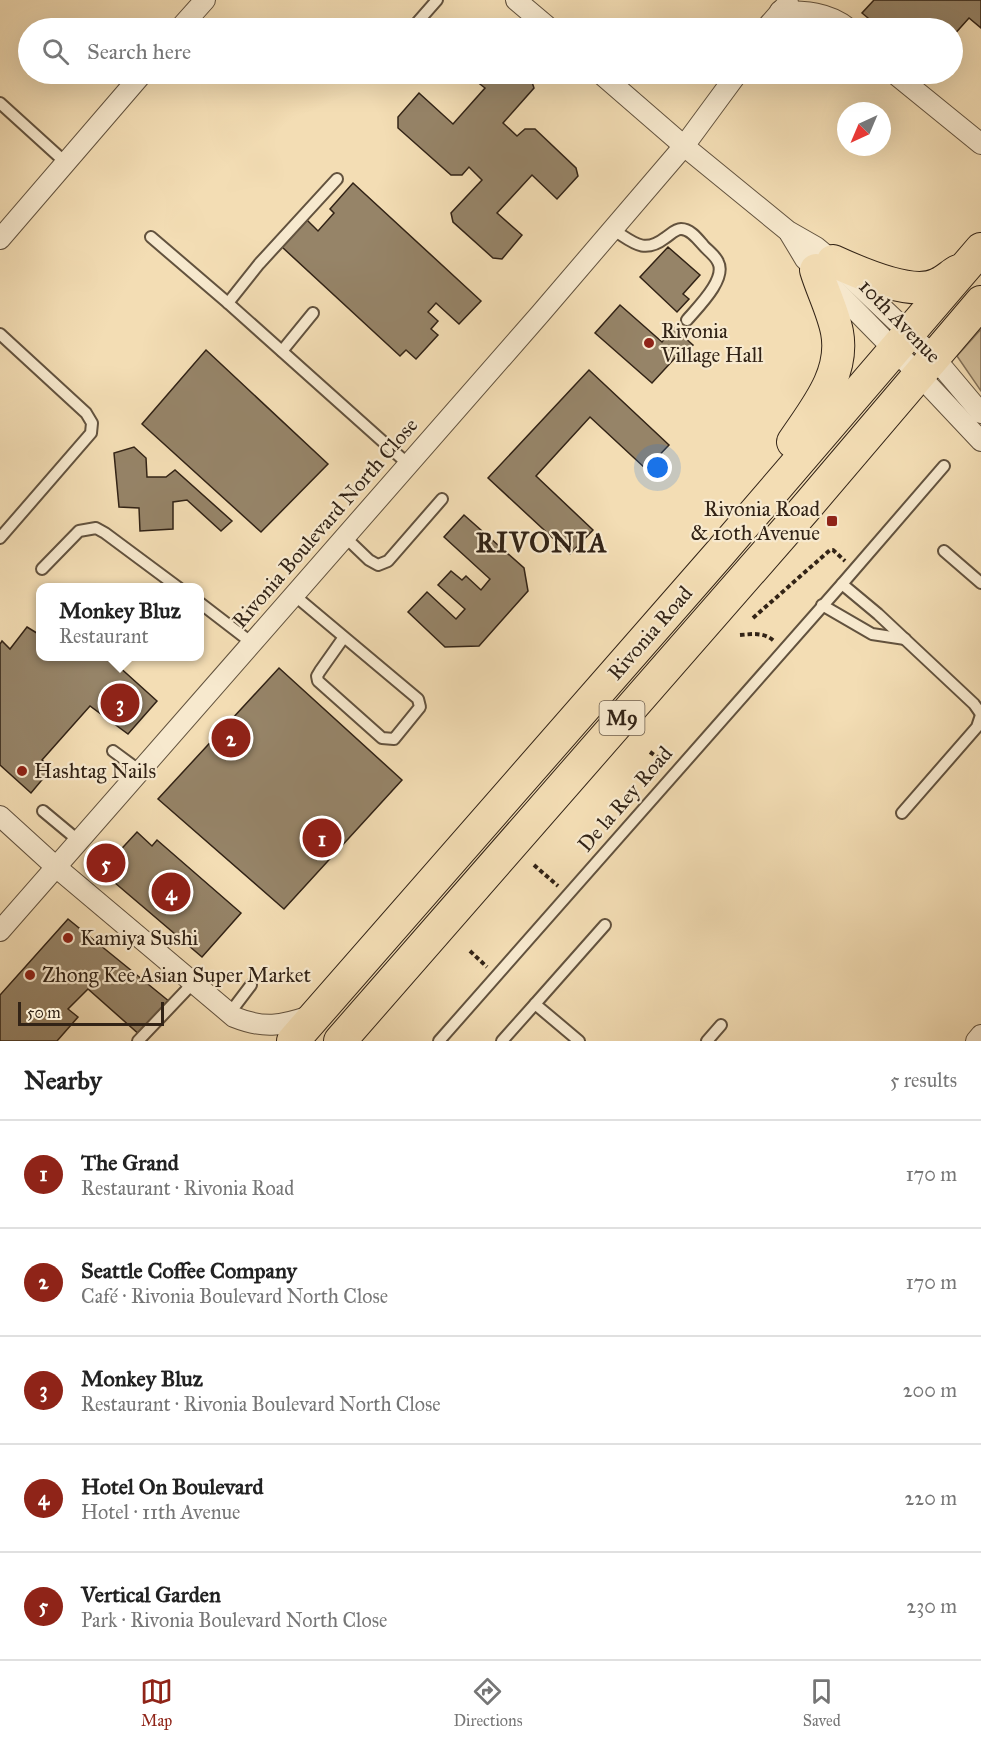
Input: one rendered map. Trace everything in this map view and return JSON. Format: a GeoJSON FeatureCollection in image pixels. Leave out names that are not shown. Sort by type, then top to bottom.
{"type":"FeatureCollection","features":[{"type":"Feature","properties":{"kind":"main road"},"geometry":{"type":"LineString","coordinates":[[720,553],[823,397],[835,371],[838,350],[837,331],[824,266],[877,280],[925,288],[937,285],[975,256]]}},
{"type":"Feature","properties":{"kind":"main road","name":"Rivonia Road"},"geometry":{"type":"LineString","coordinates":[[293,1041],[720,553],[975,256]]}},
{"type":"Feature","properties":{"kind":"main road","name":"Rivonia Road"},"geometry":{"type":"LineString","coordinates":[[340,1041],[804,510],[981,302]]}},
{"type":"Feature","properties":{"kind":"street"},"geometry":{"type":"LineString","coordinates":[[189,18],[205,0]]}},
{"type":"Feature","properties":{"kind":"street"},"geometry":{"type":"LineString","coordinates":[[516,0],[537,18]]}},
{"type":"Feature","properties":{"kind":"street"},"geometry":{"type":"LineString","coordinates":[[775,18],[786,6],[832,18]]}},
{"type":"Feature","properties":{"kind":"street"},"geometry":{"type":"LineString","coordinates":[[0,238],[132,84]]}},
{"type":"Feature","properties":{"kind":"street","name":"10th Avenue"},"geometry":{"type":"LineString","coordinates":[[613,84],[684,146],[789,231],[805,259],[824,266],[926,365],[981,413]]}},
{"type":"Feature","properties":{"kind":"street","name":"Rivonia Boulevard North Close"},"geometry":{"type":"LineString","coordinates":[[0,931],[684,146],[730,84]]}},
{"type":"Feature","properties":{"kind":"street"},"geometry":{"type":"LineString","coordinates":[[907,84],[981,144]]}},
{"type":"Feature","properties":{"kind":"street","name":"10th Avenue"},"geometry":{"type":"LineString","coordinates":[[926,365],[981,441]]}},
{"type":"Feature","properties":{"kind":"street"},"geometry":{"type":"LineString","coordinates":[[0,816],[56,867],[229,1014],[247,1022],[270,1026],[285,1025],[316,1015]]}},
{"type":"Feature","properties":{"kind":"street"},"geometry":{"type":"LineString","coordinates":[[976,1041],[981,1035]]}},
{"type":"Feature","properties":{"kind":"lane"},"geometry":{"type":"LineString","coordinates":[[421,18],[436,0]]}},
{"type":"Feature","properties":{"kind":"lane"},"geometry":{"type":"LineString","coordinates":[[0,104],[65,162]]}},
{"type":"Feature","properties":{"kind":"lane"},"geometry":{"type":"LineString","coordinates":[[228,303],[266,256],[337,179]]}},
{"type":"Feature","properties":{"kind":"lane"},"geometry":{"type":"LineString","coordinates":[[612,229],[641,246],[647,247],[655,246],[675,231],[682,229],[689,231],[718,261],[721,272],[718,282],[687,320]]}},
{"type":"Feature","properties":{"kind":"lane"},"geometry":{"type":"LineString","coordinates":[[151,237],[408,464]]}},
{"type":"Feature","properties":{"kind":"lane"},"geometry":{"type":"LineString","coordinates":[[282,351],[313,313]]}},
{"type":"Feature","properties":{"kind":"lane"},"geometry":{"type":"LineString","coordinates":[[0,334],[86,413],[92,423],[90,433],[0,538]]}},
{"type":"Feature","properties":{"kind":"lane","name":"De la Rey Road"},"geometry":{"type":"LineString","coordinates":[[439,1041],[944,466]]}},
{"type":"Feature","properties":{"kind":"lane"},"geometry":{"type":"LineString","coordinates":[[345,537],[369,560],[378,565],[388,561],[442,499]]}},
{"type":"Feature","properties":{"kind":"lane"},"geometry":{"type":"LineString","coordinates":[[42,569],[80,531],[96,528],[172,583]]}},
{"type":"Feature","properties":{"kind":"lane"},"geometry":{"type":"LineString","coordinates":[[944,551],[981,583]]}},
{"type":"Feature","properties":{"kind":"lane"},"geometry":{"type":"LineString","coordinates":[[842,584],[974,704],[981,715],[976,727],[902,813]]}},
{"type":"Feature","properties":{"kind":"lane"},"geometry":{"type":"LineString","coordinates":[[294,595],[344,637],[420,702],[420,707],[393,739],[382,738],[318,681],[317,676],[344,637]]}},
{"type":"Feature","properties":{"kind":"lane"},"geometry":{"type":"LineString","coordinates":[[822,605],[872,634],[905,639]]}},
{"type":"Feature","properties":{"kind":"lane"},"geometry":{"type":"LineString","coordinates":[[204,606],[252,643]]}},
{"type":"Feature","properties":{"kind":"lane"},"geometry":{"type":"LineString","coordinates":[[113,751],[140,771]]}},
{"type":"Feature","properties":{"kind":"lane"},"geometry":{"type":"LineString","coordinates":[[43,811],[79,841]]}},
{"type":"Feature","properties":{"kind":"lane"},"geometry":{"type":"LineString","coordinates":[[502,1041],[605,925]]}},
{"type":"Feature","properties":{"kind":"lane"},"geometry":{"type":"LineString","coordinates":[[138,1041],[193,984]]}},
{"type":"Feature","properties":{"kind":"lane"},"geometry":{"type":"LineString","coordinates":[[229,1014],[251,985]]}},
{"type":"Feature","properties":{"kind":"lane"},"geometry":{"type":"LineString","coordinates":[[535,1004],[579,1041]]}},
{"type":"Feature","properties":{"kind":"lane"},"geometry":{"type":"LineString","coordinates":[[707,1041],[721,1024]]}},
{"type":"Feature","properties":{"kind":"path"},"geometry":{"type":"LineString","coordinates":[[753,618],[830,550],[833,550],[855,570]]}},
{"type":"Feature","properties":{"kind":"path"},"geometry":{"type":"LineString","coordinates":[[740,635],[767,635],[783,650]]}},
{"type":"Feature","properties":{"kind":"path"},"geometry":{"type":"LineString","coordinates":[[534,865],[568,894]]}},
{"type":"Feature","properties":{"kind":"path"},"geometry":{"type":"LineString","coordinates":[[470,951],[496,976]]}},
{"type":"Feature","properties":{"kind":"shaded area"},"geometry":{"type":"Polygon","coordinates":[[[981,329],[981,391],[957,356],[981,329]]]}},
{"type":"Feature","properties":{"kind":"building"},"geometry":{"type":"Polygon","coordinates":[[[874,0],[981,0],[981,28],[969,18],[963,25],[963,18],[868,18],[862,13],[874,0]]]}},
{"type":"Feature","properties":{"kind":"building"},"geometry":{"type":"Polygon","coordinates":[[[480,84],[533,84],[534,88],[503,123],[517,136],[525,129],[535,129],[576,168],[578,176],[557,199],[532,175],[497,213],[522,235],[502,259],[493,258],[453,222],[451,213],[482,180],[469,167],[462,175],[451,175],[398,128],[398,117],[419,93],[453,124],[485,88],[480,84]]]}},
{"type":"Feature","properties":{"kind":"building"},"geometry":{"type":"Polygon","coordinates":[[[353,183],[481,301],[459,324],[436,303],[428,312],[438,321],[431,329],[438,335],[416,359],[406,350],[400,356],[282,247],[307,220],[318,231],[334,213],[330,209],[353,183]]]}},
{"type":"Feature","properties":{"kind":"building"},"geometry":{"type":"Polygon","coordinates":[[[668,247],[700,275],[683,294],[689,299],[677,312],[640,277],[668,247]]]}},
{"type":"Feature","properties":{"kind":"building","name":"Rivonia Village Hall"},"geometry":{"type":"Polygon","coordinates":[[[620,305],[662,342],[674,328],[693,345],[679,361],[675,358],[652,383],[595,333],[620,305]]]}},
{"type":"Feature","properties":{"kind":"building"},"geometry":{"type":"Polygon","coordinates":[[[206,350],[328,464],[261,532],[142,424],[206,350]]]}},
{"type":"Feature","properties":{"kind":"building"},"geometry":{"type":"Polygon","coordinates":[[[589,370],[669,445],[646,469],[590,417],[536,476],[593,530],[570,554],[488,478],[589,370]]]}},
{"type":"Feature","properties":{"kind":"building"},"geometry":{"type":"Polygon","coordinates":[[[134,447],[146,458],[147,477],[166,477],[175,470],[232,521],[221,531],[187,500],[173,502],[173,529],[140,531],[139,508],[119,507],[114,453],[134,447]]]}},
{"type":"Feature","properties":{"kind":"building"},"geometry":{"type":"Polygon","coordinates":[[[464,515],[524,568],[528,591],[479,646],[445,647],[408,612],[427,592],[456,619],[465,609],[438,585],[451,571],[462,580],[466,576],[481,590],[490,579],[444,537],[464,515]]]}},
{"type":"Feature","properties":{"kind":"building"},"geometry":{"type":"Polygon","coordinates":[[[27,627],[36,633],[36,661],[113,661],[157,701],[128,734],[90,706],[42,760],[51,769],[31,793],[0,765],[0,644],[2,641],[10,649],[27,627]]]}},
{"type":"Feature","properties":{"kind":"building"},"geometry":{"type":"Polygon","coordinates":[[[279,668],[402,780],[284,909],[158,799],[279,668]]]}},
{"type":"Feature","properties":{"kind":"building"},"geometry":{"type":"Polygon","coordinates":[[[137,832],[152,846],[157,840],[241,913],[202,957],[101,871],[137,832]]]}},
{"type":"Feature","properties":{"kind":"building"},"geometry":{"type":"Polygon","coordinates":[[[68,919],[170,1002],[141,1036],[88,989],[68,1009],[78,1017],[57,1041],[0,1041],[0,995],[68,919]]]}},
{"type":"Feature","properties":{"kind":"place","name":"Rivonia Village Hall"},"geometry":{"type":"Point","coordinates":[649,343]}},
{"type":"Feature","properties":{"kind":"place","name":"Rivonia Road & 10th Avenue"},"geometry":{"type":"Point","coordinates":[832,521]}},
{"type":"Feature","properties":{"kind":"place","name":"Monkey Bluz"},"geometry":{"type":"Point","coordinates":[120,703]}},
{"type":"Feature","properties":{"kind":"place","name":"Seattle Coffee Company"},"geometry":{"type":"Point","coordinates":[231,738]}},
{"type":"Feature","properties":{"kind":"place","name":"Hashtag Nails"},"geometry":{"type":"Point","coordinates":[22,771]}},
{"type":"Feature","properties":{"kind":"place","name":"The Grand"},"geometry":{"type":"Point","coordinates":[322,838]}},
{"type":"Feature","properties":{"kind":"place","name":"Vertical Garden"},"geometry":{"type":"Point","coordinates":[106,863]}},
{"type":"Feature","properties":{"kind":"place","name":"Hotel On Boulevard"},"geometry":{"type":"Point","coordinates":[171,892]}},
{"type":"Feature","properties":{"kind":"place","name":"Kamiya Sushi"},"geometry":{"type":"Point","coordinates":[68,938]}},
{"type":"Feature","properties":{"kind":"place","name":"Zhong Kee Asian Super Market"},"geometry":{"type":"Point","coordinates":[30,975]}},
{"type":"Feature","properties":{"kind":"district","name":"RIVONIA"},"geometry":{"type":"Point","coordinates":[542,542]}}]}
